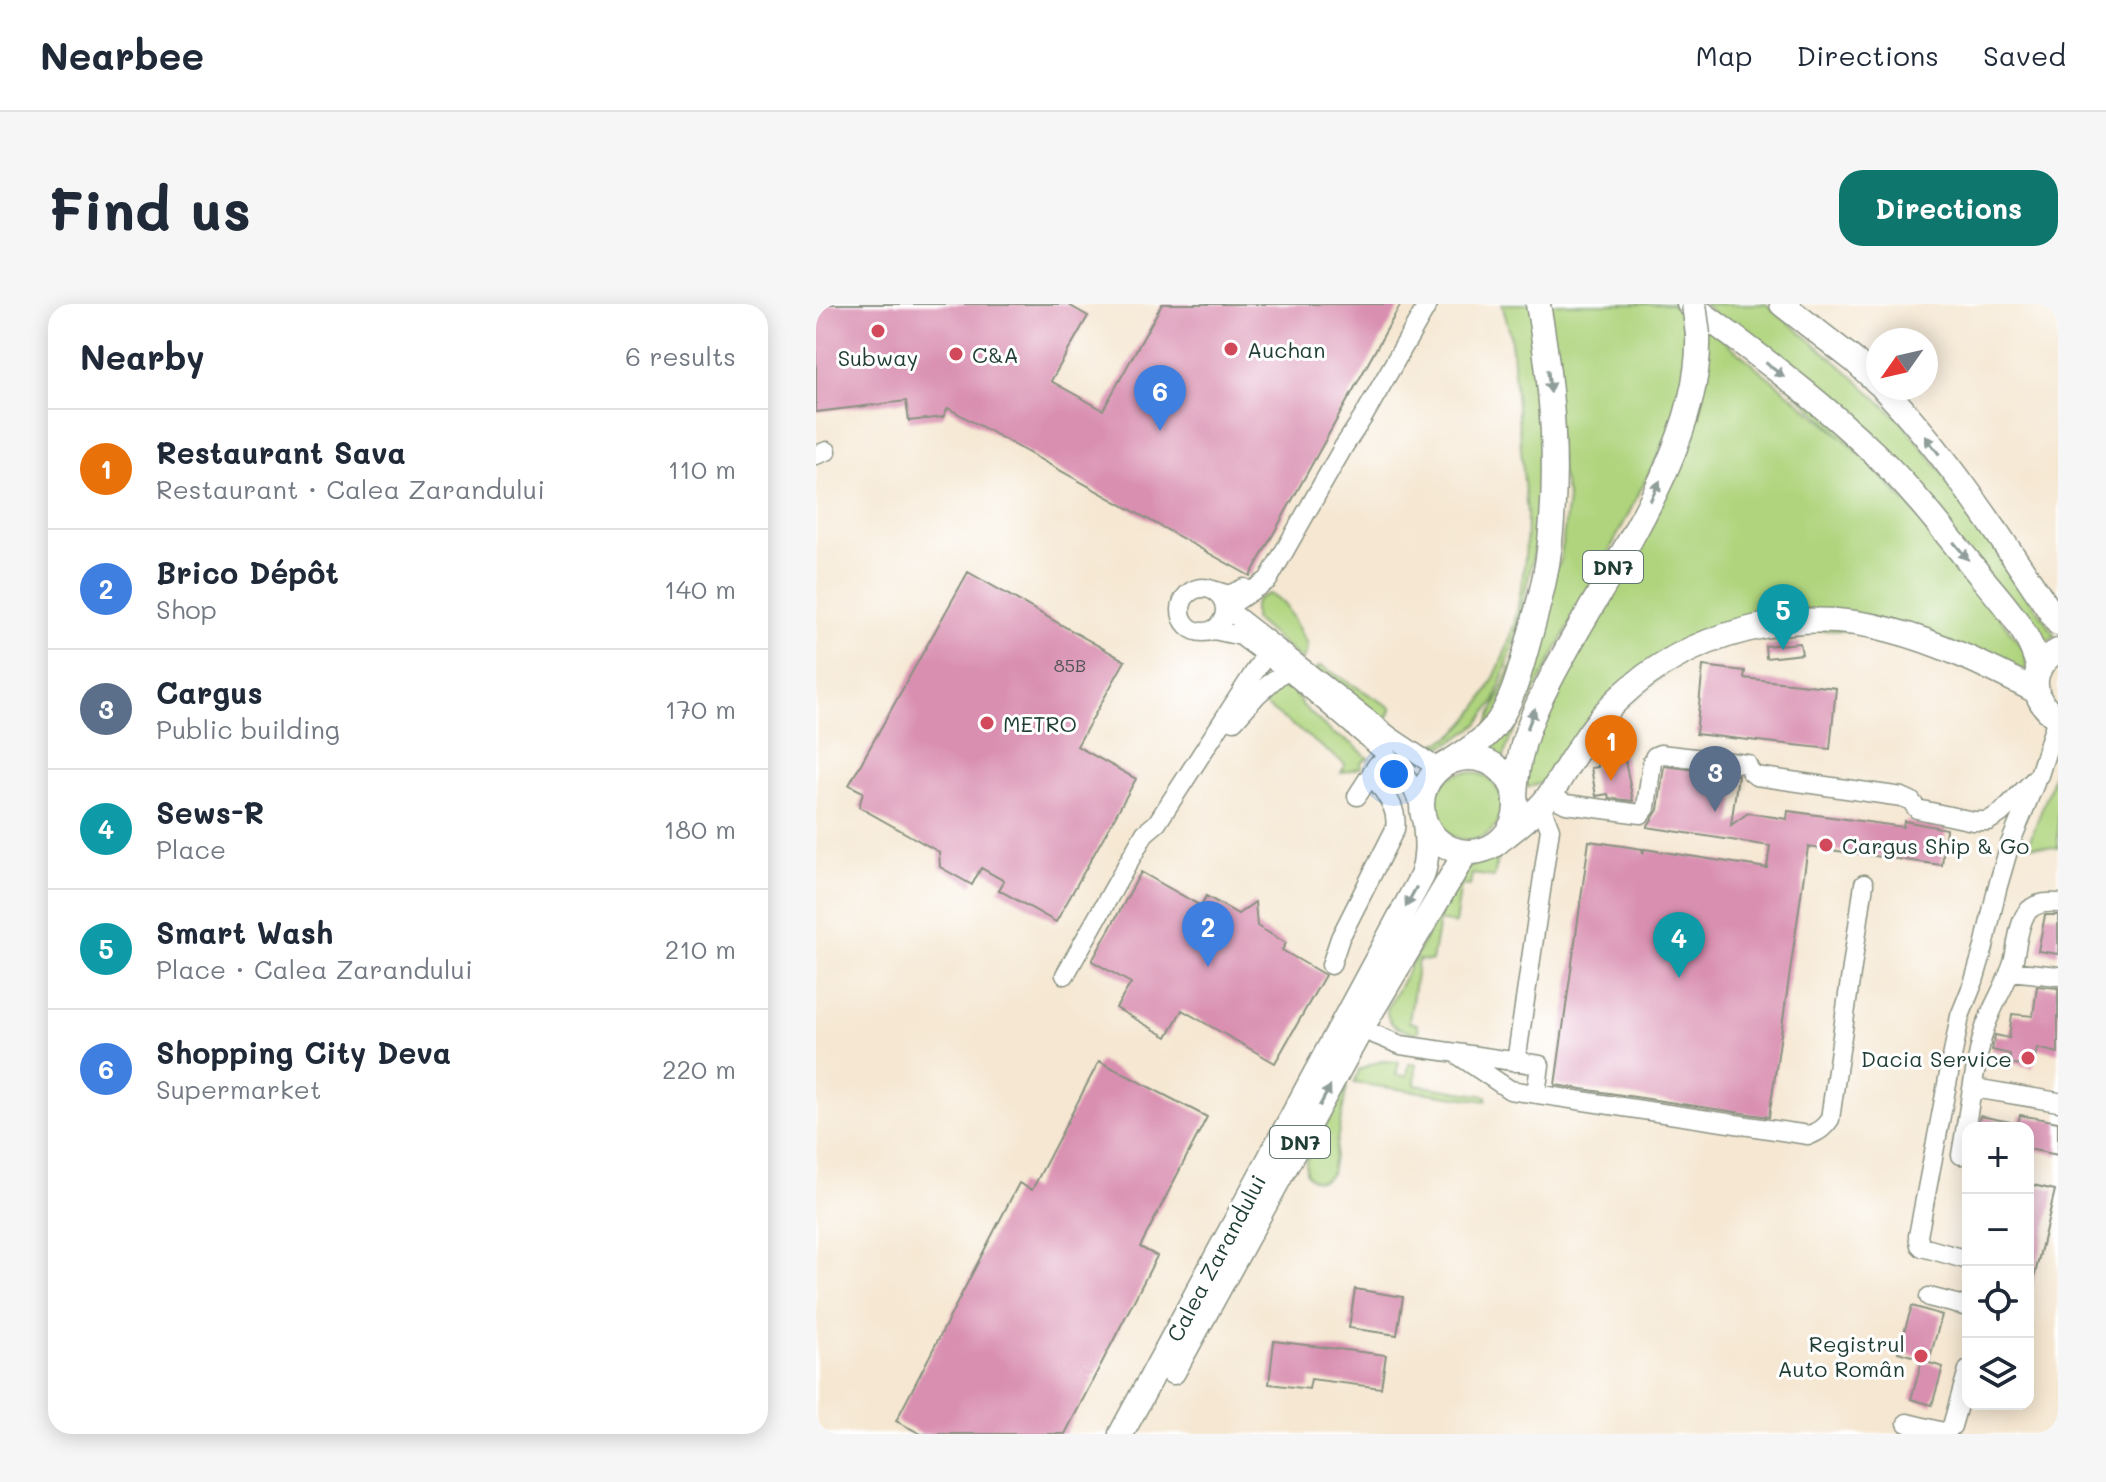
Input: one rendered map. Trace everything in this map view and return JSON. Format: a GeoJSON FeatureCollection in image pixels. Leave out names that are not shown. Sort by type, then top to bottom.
{"type":"FeatureCollection","features":[{"type":"Feature","properties":{"kind":"main road","name":"Calea Zarandului"},"geometry":{"type":"LineString","coordinates":[[1121,1434],[1422,876],[1428,850],[1423,794],[1429,780],[1482,739],[1502,716],[1522,665],[1550,544],[1554,490],[1553,421],[1538,304]]}},
{"type":"Feature","properties":{"kind":"main road"},"geometry":{"type":"LineString","coordinates":[[1691,304],[1821,406],[1875,454],[1917,500],[1990,587],[2031,644],[2040,702],[2058,718]]}},
{"type":"Feature","properties":{"kind":"main road","name":"DN7"},"geometry":{"type":"LineString","coordinates":[[1530,800],[1519,753],[1538,702],[1643,514],[1686,419],[1697,374],[1698,335],[1691,304]]}},
{"type":"Feature","properties":{"kind":"main road"},"geometry":{"type":"LineString","coordinates":[[1782,304],[1866,372]]}},
{"type":"Feature","properties":{"kind":"main road"},"geometry":{"type":"LineString","coordinates":[[1894,400],[1975,501],[2058,623]]}},
{"type":"Feature","properties":{"kind":"main road"},"geometry":{"type":"LineString","coordinates":[[1530,800],[1569,764],[1599,720],[1617,699],[1641,679],[1687,651],[1750,629],[1809,622],[1837,622],[1888,629],[2038,680]]}},
{"type":"Feature","properties":{"kind":"main road"},"geometry":{"type":"LineString","coordinates":[[2038,680],[2047,658],[2058,651]]}},
{"type":"Feature","properties":{"kind":"main road"},"geometry":{"type":"LineString","coordinates":[[1445,765],[1464,758],[1491,763],[1530,800]]}},
{"type":"Feature","properties":{"kind":"main road"},"geometry":{"type":"LineString","coordinates":[[1423,816],[1432,835],[1454,850],[1479,851],[1492,847],[1503,838],[1530,800],[1569,764]]}},
{"type":"Feature","properties":{"kind":"main road","name":"Calea Zarandului"},"geometry":{"type":"LineString","coordinates":[[1139,1434],[1361,1029],[1466,852]]}},
{"type":"Feature","properties":{"kind":"lane"},"geometry":{"type":"LineString","coordinates":[[1416,304],[1263,577],[1229,595],[1195,589],[1185,597],[1181,608],[1183,621],[1192,630],[1204,633],[1214,630],[1241,636],[1286,669],[1385,753],[1414,790],[1423,816]]}},
{"type":"Feature","properties":{"kind":"lane"},"geometry":{"type":"LineString","coordinates":[[1226,608],[1268,580],[1428,304]]}},
{"type":"Feature","properties":{"kind":"lane"},"geometry":{"type":"LineString","coordinates":[[1213,590],[1220,594],[1226,608],[1391,737],[1445,765]]}},
{"type":"Feature","properties":{"kind":"lane"},"geometry":{"type":"LineString","coordinates":[[1214,630],[1225,618],[1226,608]]}},
{"type":"Feature","properties":{"kind":"lane"},"geometry":{"type":"LineString","coordinates":[[1161,825],[1266,654]]}},
{"type":"Feature","properties":{"kind":"lane"},"geometry":{"type":"LineString","coordinates":[[1065,975],[1145,833],[1161,825],[1230,727],[1257,695],[1286,669]]}},
{"type":"Feature","properties":{"kind":"lane"},"geometry":{"type":"LineString","coordinates":[[1962,1258],[1922,1247],[1918,1236],[1960,1016],[1984,947],[2010,844],[2039,775],[2058,718]]}},
{"type":"Feature","properties":{"kind":"lane"},"geometry":{"type":"LineString","coordinates":[[1357,796],[1385,753]]}},
{"type":"Feature","properties":{"kind":"lane"},"geometry":{"type":"LineString","coordinates":[[1530,800],[1641,814],[1646,808],[1652,762],[1660,754],[1747,764],[1756,776],[1902,797],[1911,801],[1917,809],[1973,821],[1988,821],[2001,813],[2039,775]]}},
{"type":"Feature","properties":{"kind":"lane"},"geometry":{"type":"LineString","coordinates":[[1331,965],[1340,938],[1395,829],[1394,807],[1372,772]]}},
{"type":"Feature","properties":{"kind":"lane"},"geometry":{"type":"LineString","coordinates":[[1516,1062],[1550,829],[1530,800]]}},
{"type":"Feature","properties":{"kind":"lane"},"geometry":{"type":"LineString","coordinates":[[1455,1053],[1510,1090],[1808,1135],[1821,1129],[1830,1119],[1864,884]]}},
{"type":"Feature","properties":{"kind":"lane"},"geometry":{"type":"LineString","coordinates":[[1961,1155],[1982,1037],[1989,1014],[2010,971],[2023,918],[2029,909],[2044,902],[2058,903]]}},
{"type":"Feature","properties":{"kind":"lane"},"geometry":{"type":"LineString","coordinates":[[2010,971],[2058,976]]}},
{"type":"Feature","properties":{"kind":"lane"},"geometry":{"type":"LineString","coordinates":[[1361,1029],[1401,1045],[1540,1065],[1536,1094]]}},
{"type":"Feature","properties":{"kind":"lane"},"geometry":{"type":"LineString","coordinates":[[1974,1088],[2058,1102]]}},
{"type":"Feature","properties":{"kind":"lane"},"geometry":{"type":"LineString","coordinates":[[1929,1297],[1962,1305]]}},
{"type":"Feature","properties":{"kind":"lane"},"geometry":{"type":"LineString","coordinates":[[1907,1423],[1943,1432],[1948,1430],[1952,1426],[1962,1391]]}},
{"type":"Feature","properties":{"kind":"green space"},"geometry":{"type":"Polygon","coordinates":[[[1502,304],[1535,304],[1549,508],[1534,552],[1515,640],[1495,701],[1478,724],[1455,740],[1439,748],[1422,749],[1400,737],[1315,669],[1321,666],[1392,708],[1385,723],[1423,744],[1446,739],[1461,727],[1488,688],[1514,623],[1527,526],[1510,333],[1502,304]]]}},
{"type":"Feature","properties":{"kind":"green space"},"geometry":{"type":"Polygon","coordinates":[[[1543,304],[1672,304],[1680,312],[1686,326],[1687,371],[1679,407],[1661,450],[1514,731],[1503,763],[1491,752],[1478,747],[1552,570],[1560,563],[1568,499],[1561,472],[1543,304]]]}},
{"type":"Feature","properties":{"kind":"green space"},"geometry":{"type":"Polygon","coordinates":[[[1704,304],[1766,304],[1866,389],[1866,400],[1878,400],[1900,420],[1960,494],[2055,636],[2042,644],[2003,592],[1704,304]]]}},
{"type":"Feature","properties":{"kind":"green space"},"geometry":{"type":"Polygon","coordinates":[[[1705,325],[1854,447],[1936,535],[2025,651],[2027,668],[2021,673],[1909,630],[1715,631],[1557,765],[1541,783],[1530,787],[1523,784],[1519,764],[1656,496],[1705,325]]]}},
{"type":"Feature","properties":{"kind":"green space"},"geometry":{"type":"Polygon","coordinates":[[[1269,594],[1285,605],[1307,644],[1302,660],[1254,619],[1257,599],[1269,594]]]}},
{"type":"Feature","properties":{"kind":"green space"},"geometry":{"type":"Polygon","coordinates":[[[1286,682],[1303,706],[1332,733],[1353,744],[1368,758],[1361,762],[1362,767],[1341,773],[1345,764],[1262,703],[1262,699],[1286,682]]]}},
{"type":"Feature","properties":{"kind":"green space"},"geometry":{"type":"Polygon","coordinates":[[[2058,756],[2058,848],[2028,845],[2050,788],[2058,756]]]}},
{"type":"Feature","properties":{"kind":"green space"},"geometry":{"type":"Polygon","coordinates":[[[1468,772],[1492,782],[1502,806],[1492,830],[1468,840],[1444,830],[1434,806],[1444,782],[1468,772]]]}},
{"type":"Feature","properties":{"kind":"green space"},"geometry":{"type":"Polygon","coordinates":[[[1499,853],[1494,877],[1472,874],[1470,886],[1461,885],[1455,924],[1439,921],[1432,961],[1418,960],[1409,1022],[1417,1024],[1419,1031],[1416,1033],[1396,1027],[1389,1020],[1387,1009],[1459,876],[1499,853]]]}},
{"type":"Feature","properties":{"kind":"green space"},"geometry":{"type":"Polygon","coordinates":[[[1382,1061],[1399,1062],[1396,1075],[1407,1076],[1409,1064],[1416,1064],[1415,1085],[1487,1096],[1486,1101],[1354,1083],[1359,1070],[1382,1061]]]}},
{"type":"Feature","properties":{"kind":"green space"},"geometry":{"type":"Polygon","coordinates":[[[1347,1086],[1331,1173],[1325,1179],[1315,1180],[1306,1173],[1306,1161],[1347,1086]]]}},
{"type":"Feature","properties":{"kind":"building"},"geometry":{"type":"Polygon","coordinates":[[[816,304],[1067,304],[1088,316],[1051,381],[1103,410],[1162,304],[1401,304],[1250,576],[948,408],[943,417],[909,421],[906,401],[816,412],[816,304]]]}},
{"type":"Feature","properties":{"kind":"building","name":"METRO"},"geometry":{"type":"Polygon","coordinates":[[[968,572],[1125,661],[1077,746],[1136,779],[1056,922],[999,890],[1004,881],[981,868],[972,885],[940,867],[939,852],[859,807],[863,792],[849,785],[968,572]]]}},
{"type":"Feature","properties":{"kind":"building"},"geometry":{"type":"Polygon","coordinates":[[[1800,643],[1802,654],[1766,658],[1765,646],[1800,643]]]}},
{"type":"Feature","properties":{"kind":"building"},"geometry":{"type":"Polygon","coordinates":[[[1703,666],[1745,671],[1744,678],[1836,688],[1830,749],[1696,734],[1703,666]]]}},
{"type":"Feature","properties":{"kind":"building"},"geometry":{"type":"Polygon","coordinates":[[[1623,750],[1633,801],[1609,798],[1608,794],[1596,796],[1591,768],[1598,767],[1596,755],[1623,750]]]}},
{"type":"Feature","properties":{"kind":"building"},"geometry":{"type":"Polygon","coordinates":[[[1664,766],[1738,775],[1731,825],[1748,813],[1787,819],[1788,811],[1903,827],[1904,821],[1946,829],[1942,865],[1808,847],[1769,1117],[1555,1085],[1589,841],[1642,849],[1643,854],[1644,849],[1767,868],[1770,846],[1647,827],[1658,810],[1664,766]]]}},
{"type":"Feature","properties":{"kind":"building"},"geometry":{"type":"Polygon","coordinates":[[[1141,872],[1201,906],[1206,896],[1238,914],[1255,902],[1257,926],[1286,943],[1282,950],[1325,975],[1275,1063],[1182,1010],[1167,1037],[1116,1008],[1131,983],[1092,961],[1141,872]]]}},
{"type":"Feature","properties":{"kind":"building"},"geometry":{"type":"Polygon","coordinates":[[[2045,915],[2058,915],[2058,954],[2038,951],[2045,915]]]}},
{"type":"Feature","properties":{"kind":"building"},"geometry":{"type":"Polygon","coordinates":[[[2037,986],[2058,988],[2058,1053],[2037,1048],[2033,1068],[2010,1063],[2010,1054],[1992,1050],[1995,1035],[2009,1038],[2012,1014],[2033,1016],[2037,986]]]}},
{"type":"Feature","properties":{"kind":"building"},"geometry":{"type":"Polygon","coordinates":[[[1099,1061],[1207,1117],[1140,1247],[1157,1256],[1065,1434],[921,1434],[896,1421],[1019,1183],[1032,1190],[1099,1061]]]}},
{"type":"Feature","properties":{"kind":"building"},"geometry":{"type":"Polygon","coordinates":[[[2020,1115],[2058,1122],[2058,1155],[2034,1150],[2034,1122],[2018,1122],[2020,1115]]]}},
{"type":"Feature","properties":{"kind":"building"},"geometry":{"type":"Polygon","coordinates":[[[1980,1116],[2011,1122],[1979,1122],[1980,1116]]]}},
{"type":"Feature","properties":{"kind":"building"},"geometry":{"type":"Polygon","coordinates":[[[2034,1185],[2055,1190],[2034,1279],[2034,1185]]]}},
{"type":"Feature","properties":{"kind":"building"},"geometry":{"type":"Polygon","coordinates":[[[1355,1289],[1403,1297],[1397,1335],[1349,1328],[1355,1289]]]}},
{"type":"Feature","properties":{"kind":"building","name":"Registrul Auto Român"},"geometry":{"type":"Polygon","coordinates":[[[1912,1306],[1942,1315],[1929,1361],[1898,1352],[1912,1306]]]}},
{"type":"Feature","properties":{"kind":"building"},"geometry":{"type":"Polygon","coordinates":[[[1274,1341],[1386,1355],[1381,1388],[1311,1379],[1309,1389],[1269,1384],[1274,1341]]]}},
{"type":"Feature","properties":{"kind":"building"},"geometry":{"type":"Polygon","coordinates":[[[1922,1361],[1943,1367],[1932,1405],[1911,1399],[1922,1361]]]}},
{"type":"Feature","properties":{"kind":"place","name":"Subway"},"geometry":{"type":"Point","coordinates":[878,331]}},
{"type":"Feature","properties":{"kind":"place","name":"Auchan"},"geometry":{"type":"Point","coordinates":[1231,349]}},
{"type":"Feature","properties":{"kind":"place","name":"C&A"},"geometry":{"type":"Point","coordinates":[956,354]}},
{"type":"Feature","properties":{"kind":"place","name":"Shopping City Deva"},"geometry":{"type":"Point","coordinates":[1160,431]}},
{"type":"Feature","properties":{"kind":"place","name":"Smart Wash"},"geometry":{"type":"Point","coordinates":[1783,650]}},
{"type":"Feature","properties":{"kind":"place","name":"METRO"},"geometry":{"type":"Point","coordinates":[987,723]}},
{"type":"Feature","properties":{"kind":"place","name":"Restaurant Sava"},"geometry":{"type":"Point","coordinates":[1611,781]}},
{"type":"Feature","properties":{"kind":"place","name":"Cargus"},"geometry":{"type":"Point","coordinates":[1715,812]}},
{"type":"Feature","properties":{"kind":"place","name":"Cargus Ship & Go"},"geometry":{"type":"Point","coordinates":[1826,845]}},
{"type":"Feature","properties":{"kind":"place","name":"Brico Dépôt"},"geometry":{"type":"Point","coordinates":[1208,967]}},
{"type":"Feature","properties":{"kind":"place","name":"Sews-R"},"geometry":{"type":"Point","coordinates":[1679,978]}},
{"type":"Feature","properties":{"kind":"place","name":"Dacia Service"},"geometry":{"type":"Point","coordinates":[2028,1058]}},
{"type":"Feature","properties":{"kind":"place","name":"Registrul Auto Român"},"geometry":{"type":"Point","coordinates":[1921,1356]}}]}
